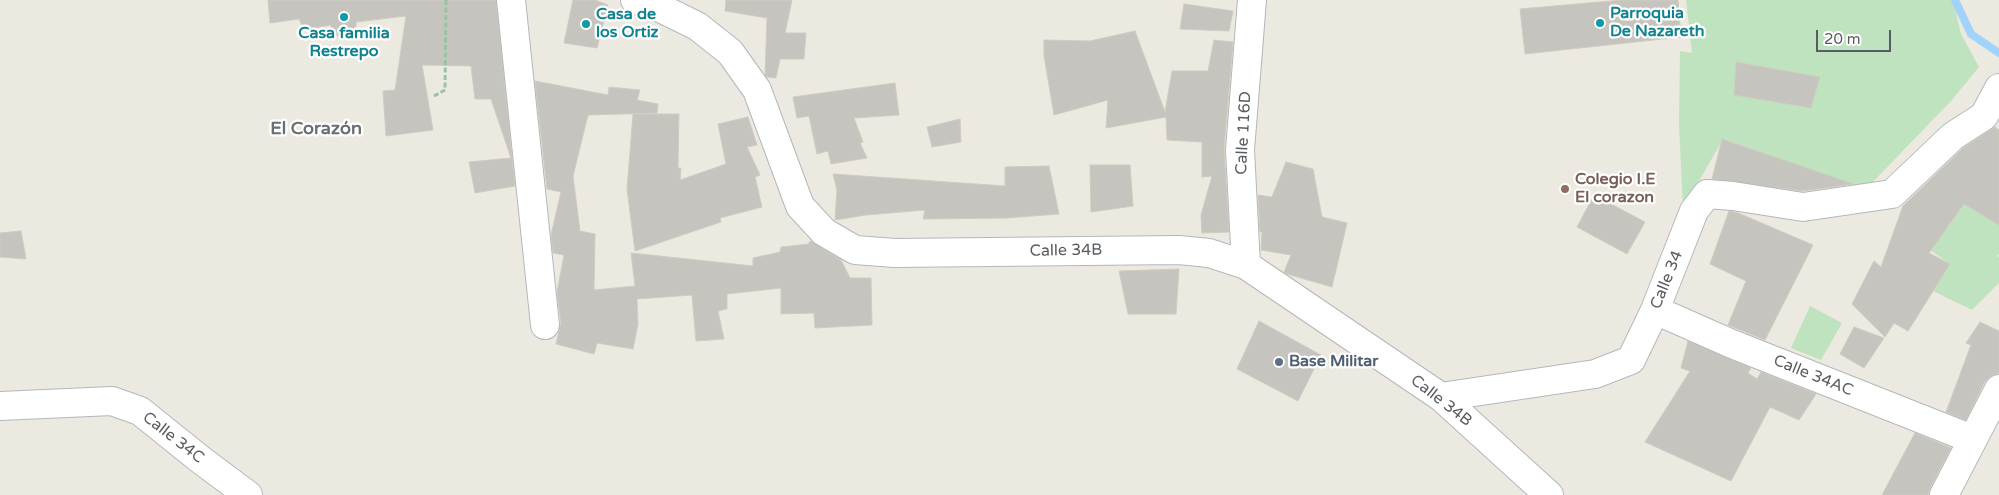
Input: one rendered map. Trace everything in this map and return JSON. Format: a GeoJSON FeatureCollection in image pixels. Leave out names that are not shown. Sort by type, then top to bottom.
{"type":"FeatureCollection","features":[{"type":"Feature","properties":{"kind":"street"},"geometry":{"type":"LineString","coordinates":[[511,0],[544,324]]}},
{"type":"Feature","properties":{"kind":"street","name":"Calle 34B"},"geometry":{"type":"LineString","coordinates":[[634,0],[650,3],[697,26],[730,52],[757,90],[800,206],[824,232],[855,250],[895,253],[1179,250],[1209,253],[1246,265],[1441,397],[1549,495]]}},
{"type":"Feature","properties":{"kind":"street","name":"Calle 116D"},"geometry":{"type":"LineString","coordinates":[[1246,265],[1240,150],[1252,0]]}},
{"type":"Feature","properties":{"kind":"street","name":"Calle 34"},"geometry":{"type":"LineString","coordinates":[[1441,397],[1595,374],[1631,360],[1655,310],[1694,211],[1707,194],[1803,207],[1892,194],[1953,136],[1984,116],[1999,88]]}},
{"type":"Feature","properties":{"kind":"street","name":"Calle 34AC"},"geometry":{"type":"LineString","coordinates":[[1655,310],[1732,344],[1972,439]]}},
{"type":"Feature","properties":{"kind":"street"},"geometry":{"type":"LineString","coordinates":[[1944,495],[1999,388]]}},
{"type":"Feature","properties":{"kind":"street","name":"Calle 34C"},"geometry":{"type":"LineString","coordinates":[[0,406],[112,401],[140,411],[248,495]]}},
{"type":"Feature","properties":{"kind":"path"},"geometry":{"type":"LineString","coordinates":[[434,96],[445,90],[446,0]]}},
{"type":"Feature","properties":{"kind":"green space"},"geometry":{"type":"Polygon","coordinates":[[[1686,0],[1953,0],[1961,34],[1979,67],[1951,101],[1866,189],[1723,139],[1683,209],[1679,124],[1680,51],[1692,53],[1686,0]],[[1709,57],[1736,62],[1734,95],[1811,108],[1820,77],[1709,57]]]}},
{"type":"Feature","properties":{"kind":"green space"},"geometry":{"type":"Polygon","coordinates":[[[1992,193],[1999,198],[1999,254],[1997,256],[1999,257],[1999,283],[1972,310],[1933,291],[1950,264],[1929,249],[1940,226],[1947,229],[1964,204],[1984,216],[1992,193]]]}},
{"type":"Feature","properties":{"kind":"green space"},"geometry":{"type":"Polygon","coordinates":[[[1810,306],[1842,323],[1821,360],[1791,348],[1810,306]]]}},
{"type":"Feature","properties":{"kind":"building"},"geometry":{"type":"Polygon","coordinates":[[[268,0],[496,0],[515,186],[475,193],[469,162],[511,158],[491,99],[475,99],[471,66],[422,65],[433,130],[386,136],[383,91],[395,90],[406,16],[356,22],[356,35],[331,36],[331,25],[304,30],[299,19],[270,23],[268,0]]]}},
{"type":"Feature","properties":{"kind":"building","name":"Casa de los Ortiz"},"geometry":{"type":"Polygon","coordinates":[[[573,0],[595,0],[608,5],[597,48],[564,43],[573,0]]]}},
{"type":"Feature","properties":{"kind":"building"},"geometry":{"type":"Polygon","coordinates":[[[726,0],[792,0],[785,33],[806,33],[804,59],[780,59],[776,78],[767,77],[765,75],[767,18],[725,11],[726,0]]]}},
{"type":"Feature","properties":{"kind":"building","name":"Parroquia De Nazareth"},"geometry":{"type":"Polygon","coordinates":[[[1622,0],[1678,0],[1681,37],[1525,54],[1520,9],[1622,0]]]}},
{"type":"Feature","properties":{"kind":"building"},"geometry":{"type":"Polygon","coordinates":[[[1184,4],[1233,11],[1229,31],[1180,29],[1184,4]]]}},
{"type":"Feature","properties":{"kind":"building"},"geometry":{"type":"Polygon","coordinates":[[[1135,31],[1165,112],[1172,71],[1208,71],[1214,40],[1233,42],[1224,149],[1229,232],[1202,233],[1201,215],[1212,176],[1202,177],[1202,142],[1167,140],[1166,117],[1106,128],[1108,100],[1054,115],[1044,56],[1044,40],[1090,41],[1135,31]]]}},
{"type":"Feature","properties":{"kind":"building"},"geometry":{"type":"Polygon","coordinates":[[[1736,62],[1820,77],[1811,108],[1734,95],[1736,62]]]}},
{"type":"Feature","properties":{"kind":"building"},"geometry":{"type":"Polygon","coordinates":[[[535,81],[608,95],[609,87],[640,90],[637,100],[658,104],[657,113],[588,115],[573,176],[580,231],[595,234],[594,290],[635,286],[631,253],[753,266],[753,258],[780,252],[781,247],[809,244],[811,241],[841,260],[850,278],[871,278],[872,325],[815,328],[814,313],[781,314],[781,288],[727,294],[727,309],[718,311],[724,339],[696,341],[692,295],[637,299],[638,324],[633,349],[597,343],[594,354],[556,344],[561,323],[557,292],[564,255],[553,253],[551,235],[561,192],[547,189],[535,81]]]}},
{"type":"Feature","properties":{"kind":"building"},"geometry":{"type":"Polygon","coordinates":[[[895,83],[899,115],[854,118],[863,142],[860,143],[867,158],[831,164],[828,151],[817,154],[809,116],[797,118],[793,97],[895,83]]]}},
{"type":"Feature","properties":{"kind":"building"},"geometry":{"type":"Polygon","coordinates":[[[633,114],[679,114],[678,168],[681,168],[680,180],[726,164],[718,124],[748,117],[757,145],[747,147],[760,175],[755,177],[762,207],[720,218],[721,222],[635,251],[627,189],[633,114]]]}},
{"type":"Feature","properties":{"kind":"building"},"geometry":{"type":"Polygon","coordinates":[[[960,119],[961,142],[932,147],[927,127],[960,119]]]}},
{"type":"Feature","properties":{"kind":"building"},"geometry":{"type":"Polygon","coordinates":[[[1995,127],[1999,130],[1999,225],[1964,204],[1929,253],[1950,264],[1908,331],[1894,323],[1885,337],[1852,304],[1874,261],[1881,267],[1903,206],[1963,148],[1995,127]]]}},
{"type":"Feature","properties":{"kind":"building"},"geometry":{"type":"Polygon","coordinates":[[[1722,139],[1853,184],[1803,191],[1712,179],[1722,139]]]}},
{"type":"Feature","properties":{"kind":"building"},"geometry":{"type":"Polygon","coordinates":[[[1286,162],[1313,169],[1322,217],[1347,223],[1332,287],[1284,272],[1291,255],[1261,250],[1262,232],[1260,232],[1258,195],[1272,197],[1286,162]]]}},
{"type":"Feature","properties":{"kind":"building"},"geometry":{"type":"Polygon","coordinates":[[[1090,165],[1130,165],[1133,206],[1091,212],[1090,165]]]}},
{"type":"Feature","properties":{"kind":"building"},"geometry":{"type":"Polygon","coordinates":[[[1049,166],[1059,214],[1006,218],[923,219],[925,210],[866,215],[835,220],[837,190],[833,174],[1005,186],[1005,167],[1049,166]]]}},
{"type":"Feature","properties":{"kind":"building"},"geometry":{"type":"Polygon","coordinates":[[[1594,195],[1645,222],[1627,254],[1577,227],[1594,195]]]}},
{"type":"Feature","properties":{"kind":"building"},"geometry":{"type":"Polygon","coordinates":[[[1729,211],[1738,213],[1813,245],[1765,340],[1728,325],[1746,281],[1710,264],[1729,211]]]}},
{"type":"Feature","properties":{"kind":"building"},"geometry":{"type":"Polygon","coordinates":[[[21,231],[26,259],[0,257],[0,233],[21,231]]]}},
{"type":"Feature","properties":{"kind":"building"},"geometry":{"type":"Polygon","coordinates":[[[1179,269],[1176,314],[1128,314],[1119,271],[1179,269]]]}},
{"type":"Feature","properties":{"kind":"building","name":"Base Militar"},"geometry":{"type":"Polygon","coordinates":[[[1259,321],[1321,355],[1298,401],[1237,369],[1259,321]]]}},
{"type":"Feature","properties":{"kind":"building"},"geometry":{"type":"Polygon","coordinates":[[[1980,322],[1999,331],[1999,373],[1985,381],[1966,420],[1946,412],[1971,345],[1966,343],[1980,322]]]}},
{"type":"Feature","properties":{"kind":"building"},"geometry":{"type":"Polygon","coordinates":[[[1854,327],[1884,338],[1864,368],[1840,354],[1854,327]]]}},
{"type":"Feature","properties":{"kind":"building"},"geometry":{"type":"Polygon","coordinates":[[[1688,341],[1751,368],[1748,373],[1757,379],[1761,372],[1816,394],[1799,420],[1770,407],[1731,481],[1645,442],[1690,371],[1681,368],[1688,341]]]}},
{"type":"Feature","properties":{"kind":"building"},"geometry":{"type":"Polygon","coordinates":[[[1915,433],[1951,448],[1928,495],[1882,495],[1915,433]]]}},
{"type":"Feature","properties":{"kind":"waterway"},"geometry":{"type":"LineString","coordinates":[[1955,0],[1971,34],[1999,53]]}},
{"type":"Feature","properties":{"kind":"place","name":"Casa familia Restrepo"},"geometry":{"type":"Point","coordinates":[344,17]}},
{"type":"Feature","properties":{"kind":"place","name":"Parroquia De Nazareth"},"geometry":{"type":"Point","coordinates":[1600,23]}},
{"type":"Feature","properties":{"kind":"place","name":"Casa de los Ortiz"},"geometry":{"type":"Point","coordinates":[586,24]}},
{"type":"Feature","properties":{"kind":"place","name":"Colegio I.E El corazon"},"geometry":{"type":"Point","coordinates":[1565,189]}},
{"type":"Feature","properties":{"kind":"place","name":"Base Militar"},"geometry":{"type":"Point","coordinates":[1279,362]}},
{"type":"Feature","properties":{"kind":"district","name":"El Corazón"},"geometry":{"type":"Point","coordinates":[316,129]}}]}
